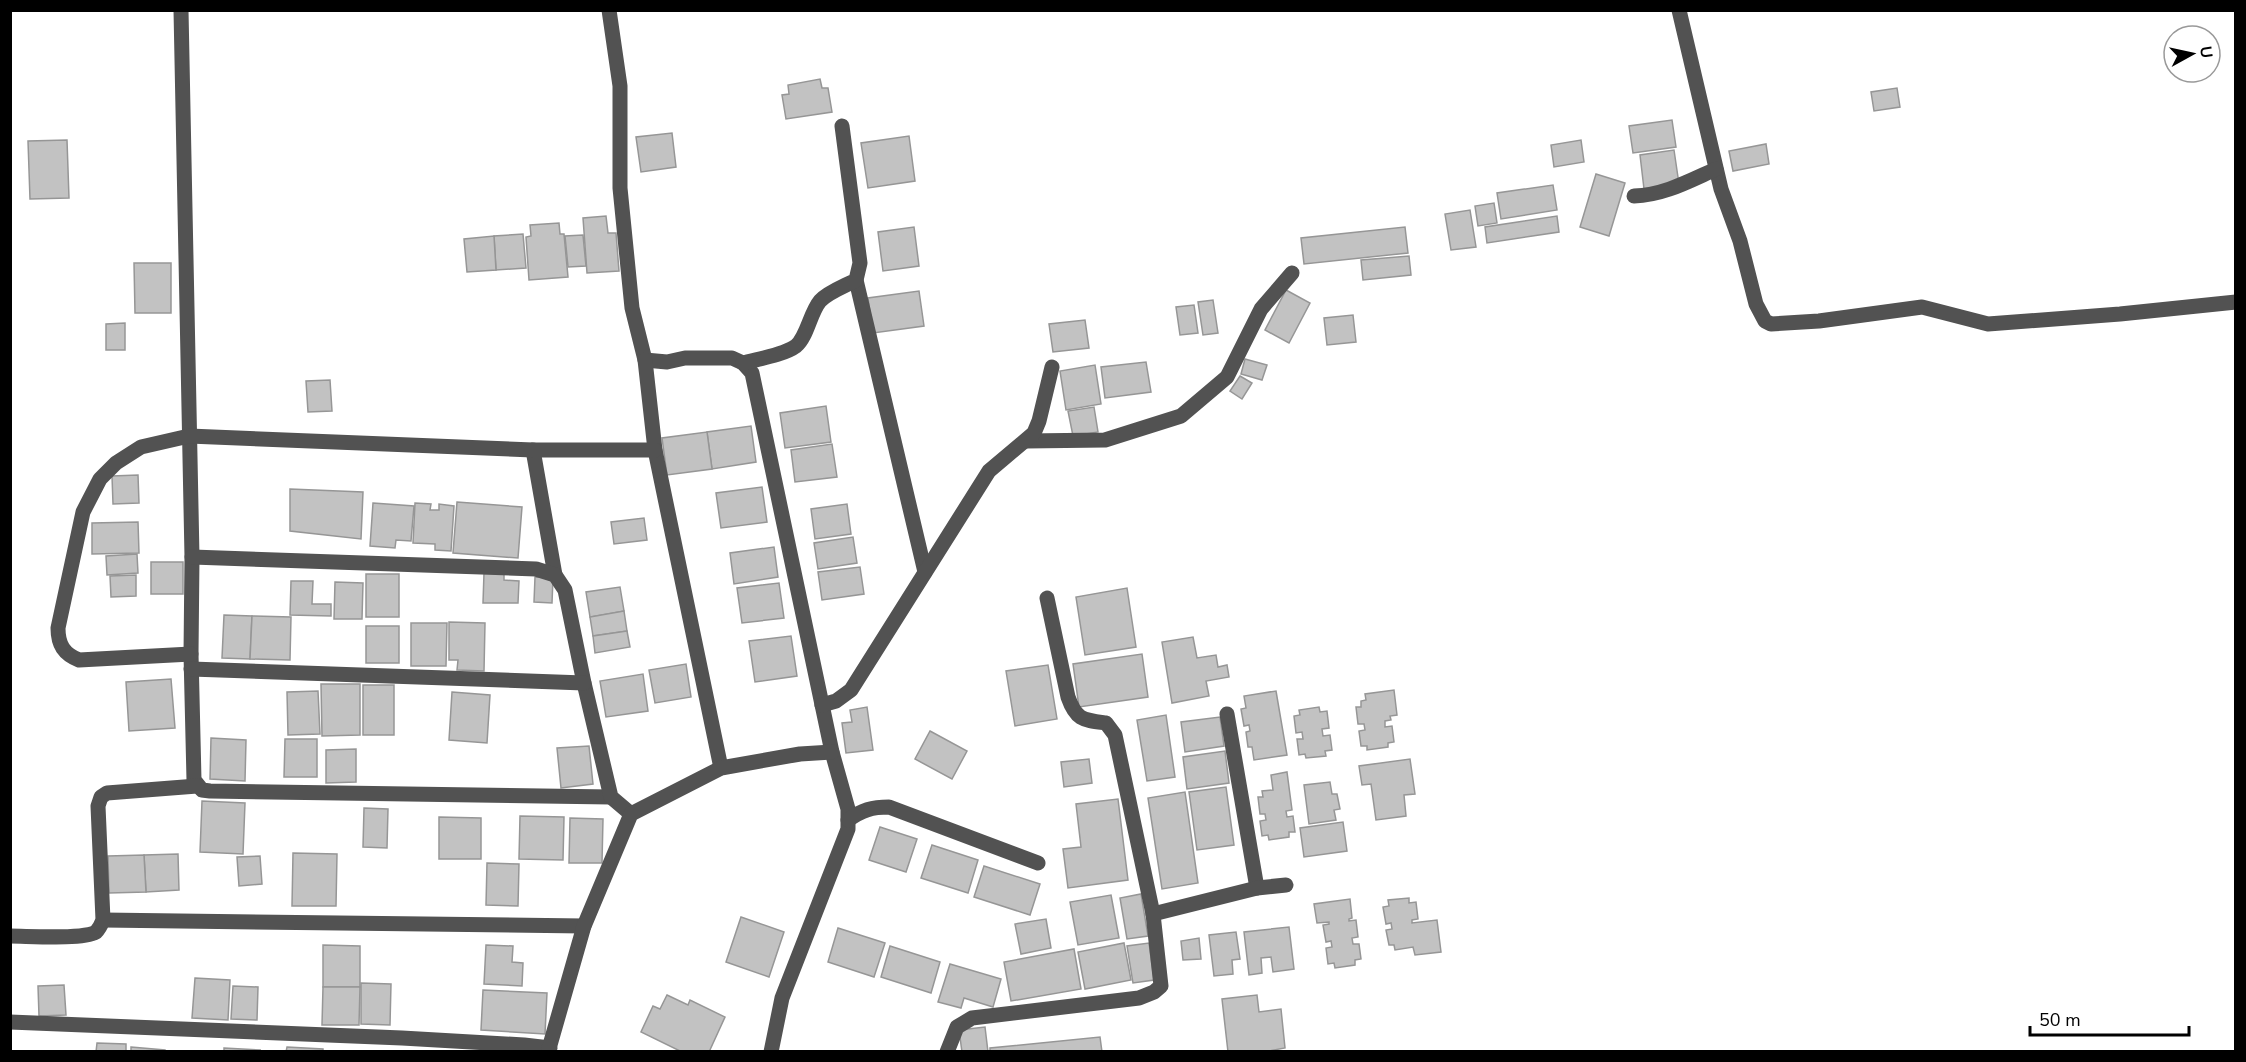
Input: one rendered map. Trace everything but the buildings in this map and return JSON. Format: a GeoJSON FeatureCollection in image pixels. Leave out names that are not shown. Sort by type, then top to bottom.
{"type":"FeatureCollection","features":[{"type":"Feature","properties":{"kind":"street"},"geometry":{"type":"LineString","coordinates":[[181,10],[192,556],[192,773],[197,786]]}},
{"type":"Feature","properties":{"kind":"street"},"geometry":{"type":"LineString","coordinates":[[609,10],[620,86],[620,188],[632,308],[645,360],[655,450],[721,768]]}},
{"type":"Feature","properties":{"kind":"street"},"geometry":{"type":"LineString","coordinates":[[1679,10],[1721,189],[1740,241],[1756,304],[1765,321],[1771,324],[1819,321],[1922,307],[1988,324],[2235,302]]}},
{"type":"Feature","properties":{"kind":"street"},"geometry":{"type":"LineString","coordinates":[[842,126],[860,263],[856,280],[925,572]]}},
{"type":"Feature","properties":{"kind":"street"},"geometry":{"type":"LineString","coordinates":[[1635,196],[1661,193],[1716,169]]}},
{"type":"Feature","properties":{"kind":"street"},"geometry":{"type":"LineString","coordinates":[[1026,441],[1105,440],[1181,416],[1227,377],[1261,309],[1292,273]]}},
{"type":"Feature","properties":{"kind":"street"},"geometry":{"type":"LineString","coordinates":[[743,363],[774,355],[796,346],[821,299],[856,280]]}},
{"type":"Feature","properties":{"kind":"street"},"geometry":{"type":"LineString","coordinates":[[645,360],[667,362],[685,358],[732,357],[743,363],[752,373],[832,752],[848,815],[848,829],[782,998],[771,1052]]}},
{"type":"Feature","properties":{"kind":"street"},"geometry":{"type":"LineString","coordinates":[[822,705],[837,701],[851,690],[989,471],[1034,433],[1052,367]]}},
{"type":"Feature","properties":{"kind":"street"},"geometry":{"type":"LineString","coordinates":[[584,683],[191,662],[79,660],[71,657],[63,649],[58,640],[57,628],[83,512],[100,479],[116,463],[141,447],[189,436],[533,450],[655,450]]}},
{"type":"Feature","properties":{"kind":"street"},"geometry":{"type":"LineString","coordinates":[[533,450],[555,575],[565,590],[610,797]]}},
{"type":"Feature","properties":{"kind":"street"},"geometry":{"type":"LineString","coordinates":[[192,556],[536,569],[555,575]]}},
{"type":"Feature","properties":{"kind":"street"},"geometry":{"type":"LineString","coordinates":[[947,1052],[957,1027],[972,1018],[1139,998],[1154,992],[1161,986],[1153,914],[1115,735],[1106,723],[1088,721],[1073,712],[1047,598]]}},
{"type":"Feature","properties":{"kind":"street"},"geometry":{"type":"LineString","coordinates":[[1227,714],[1257,888]]}},
{"type":"Feature","properties":{"kind":"street"},"geometry":{"type":"LineString","coordinates":[[10,1022],[402,1038],[524,1045],[549,1050],[584,926],[632,814],[721,768],[800,754],[832,752]]}},
{"type":"Feature","properties":{"kind":"street"},"geometry":{"type":"LineString","coordinates":[[10,936],[82,936],[94,933],[100,928],[103,920],[98,806],[101,797],[107,793],[197,786],[210,791],[610,797],[632,814]]}},
{"type":"Feature","properties":{"kind":"street"},"geometry":{"type":"LineString","coordinates":[[848,815],[873,807],[889,807],[1038,863]]}},
{"type":"Feature","properties":{"kind":"street"},"geometry":{"type":"LineString","coordinates":[[1153,914],[1257,888],[1286,885]]}},
{"type":"Feature","properties":{"kind":"street"},"geometry":{"type":"LineString","coordinates":[[103,920],[584,926]]}}]}
